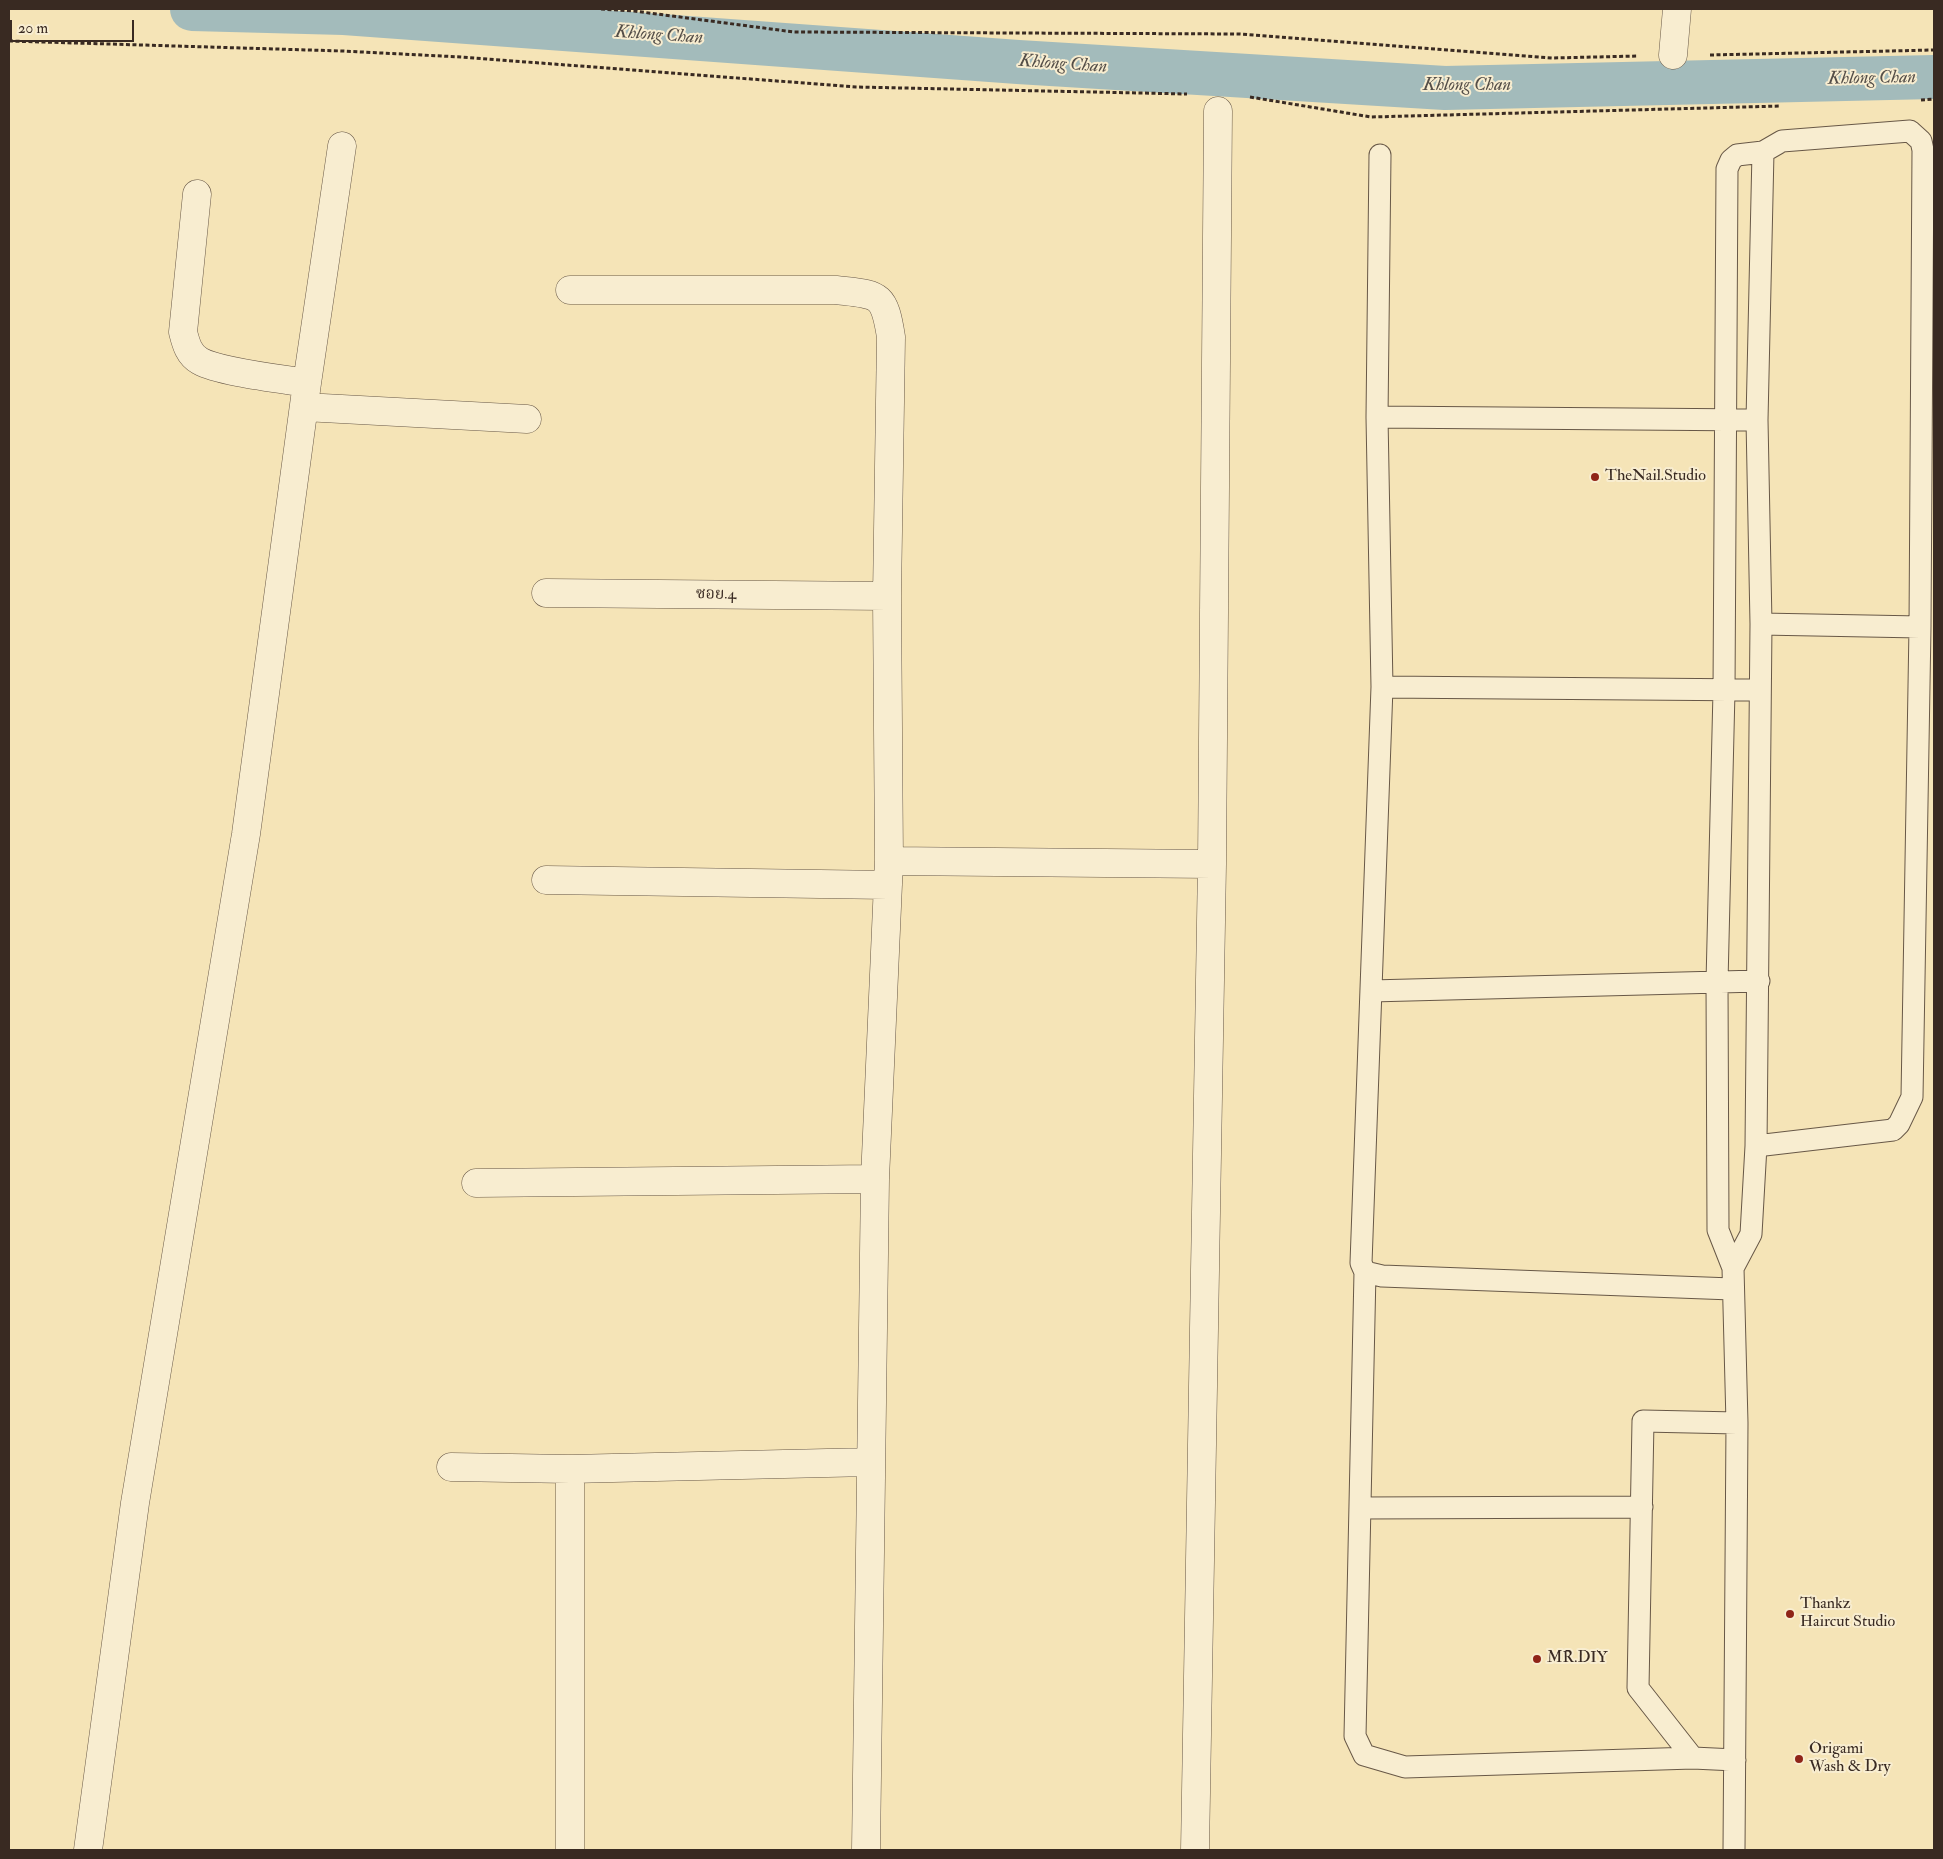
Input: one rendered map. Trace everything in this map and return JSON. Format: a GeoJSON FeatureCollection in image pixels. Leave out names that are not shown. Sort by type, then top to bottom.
{"type":"FeatureCollection","features":[{"type":"Feature","properties":{"kind":"street"},"geometry":{"type":"LineString","coordinates":[[1672,56],[1677,9]]}},
{"type":"Feature","properties":{"kind":"street"},"geometry":{"type":"LineString","coordinates":[[1195,1850],[1212,864],[1218,111]]}},
{"type":"Feature","properties":{"kind":"street"},"geometry":{"type":"LineString","coordinates":[[88,1850],[134,1503],[246,834],[305,395],[342,146]]}},
{"type":"Feature","properties":{"kind":"street"},"geometry":{"type":"LineString","coordinates":[[197,194],[183,332],[188,351],[200,362],[305,395],[527,419]]}},
{"type":"Feature","properties":{"kind":"street"},"geometry":{"type":"LineString","coordinates":[[570,290],[836,290],[861,293],[877,298],[887,309],[891,337],[887,596],[888,873],[875,1179],[866,1850]]}},
{"type":"Feature","properties":{"kind":"street","name":"ซอย.4"},"geometry":{"type":"LineString","coordinates":[[546,593],[887,596]]}},
{"type":"Feature","properties":{"kind":"street"},"geometry":{"type":"LineString","coordinates":[[546,880],[1212,864]]}},
{"type":"Feature","properties":{"kind":"street"},"geometry":{"type":"LineString","coordinates":[[476,1183],[875,1179]]}},
{"type":"Feature","properties":{"kind":"street"},"geometry":{"type":"LineString","coordinates":[[451,1467],[570,1469],[870,1462]]}},
{"type":"Feature","properties":{"kind":"street"},"geometry":{"type":"LineString","coordinates":[[570,1469],[570,1850]]}},
{"type":"Feature","properties":{"kind":"lane"},"geometry":{"type":"LineString","coordinates":[[1734,1850],[1737,1423],[1732,1289],[1733,1268],[1718,1230],[1717,982],[1724,691],[1728,169],[1731,160],[1737,155],[1763,152],[1782,141],[1910,131],[1921,141],[1920,627],[1912,1097],[1899,1124],[1894,1130],[1756,1146]]}},
{"type":"Feature","properties":{"kind":"lane"},"geometry":{"type":"LineString","coordinates":[[1733,1268],[1751,1234],[1756,1146],[1761,624],[1757,420],[1763,152]]}},
{"type":"Feature","properties":{"kind":"lane"},"geometry":{"type":"LineString","coordinates":[[1380,155],[1377,417],[1382,687],[1361,1263],[1365,1272],[1355,1736],[1364,1755],[1384,1763],[1405,1767],[1693,1758],[1735,1760]]}},
{"type":"Feature","properties":{"kind":"lane"},"geometry":{"type":"LineString","coordinates":[[1377,417],[1757,420]]}},
{"type":"Feature","properties":{"kind":"lane"},"geometry":{"type":"LineString","coordinates":[[1761,624],[1920,627]]}},
{"type":"Feature","properties":{"kind":"lane"},"geometry":{"type":"LineString","coordinates":[[1382,687],[1760,690]]}},
{"type":"Feature","properties":{"kind":"lane"},"geometry":{"type":"LineString","coordinates":[[1371,991],[1759,981]]}},
{"type":"Feature","properties":{"kind":"lane"},"geometry":{"type":"LineString","coordinates":[[1365,1272],[1382,1276],[1732,1289]]}},
{"type":"Feature","properties":{"kind":"lane"},"geometry":{"type":"LineString","coordinates":[[1693,1758],[1638,1688],[1643,1421],[1737,1423]]}},
{"type":"Feature","properties":{"kind":"lane"},"geometry":{"type":"LineString","coordinates":[[1360,1508],[1642,1507]]}},
{"type":"Feature","properties":{"kind":"path"},"geometry":{"type":"LineString","coordinates":[[601,9],[634,11],[794,32],[1240,34],[1552,58],[1934,50]]}},
{"type":"Feature","properties":{"kind":"path"},"geometry":{"type":"LineString","coordinates":[[9,41],[461,57],[856,87],[1189,94]]}},
{"type":"Feature","properties":{"kind":"path"},"geometry":{"type":"LineString","coordinates":[[1245,97],[1371,117],[1786,106]]}},
{"type":"Feature","properties":{"kind":"path"},"geometry":{"type":"LineString","coordinates":[[1914,100],[1934,99]]}},
{"type":"Feature","properties":{"kind":"waterway","name":"Khlong Chan"},"geometry":{"type":"LineString","coordinates":[[192,9],[344,13],[1018,62],[1445,88],[1934,77]]}},
{"type":"Feature","properties":{"kind":"place","name":"TheNail.Studio"},"geometry":{"type":"Point","coordinates":[1595,477]}},
{"type":"Feature","properties":{"kind":"place","name":"Thankz Haircut Studio"},"geometry":{"type":"Point","coordinates":[1790,1614]}},
{"type":"Feature","properties":{"kind":"place","name":"MR.DIY"},"geometry":{"type":"Point","coordinates":[1537,1659]}},
{"type":"Feature","properties":{"kind":"place","name":"Origami Wash & Dry"},"geometry":{"type":"Point","coordinates":[1799,1759]}}]}
